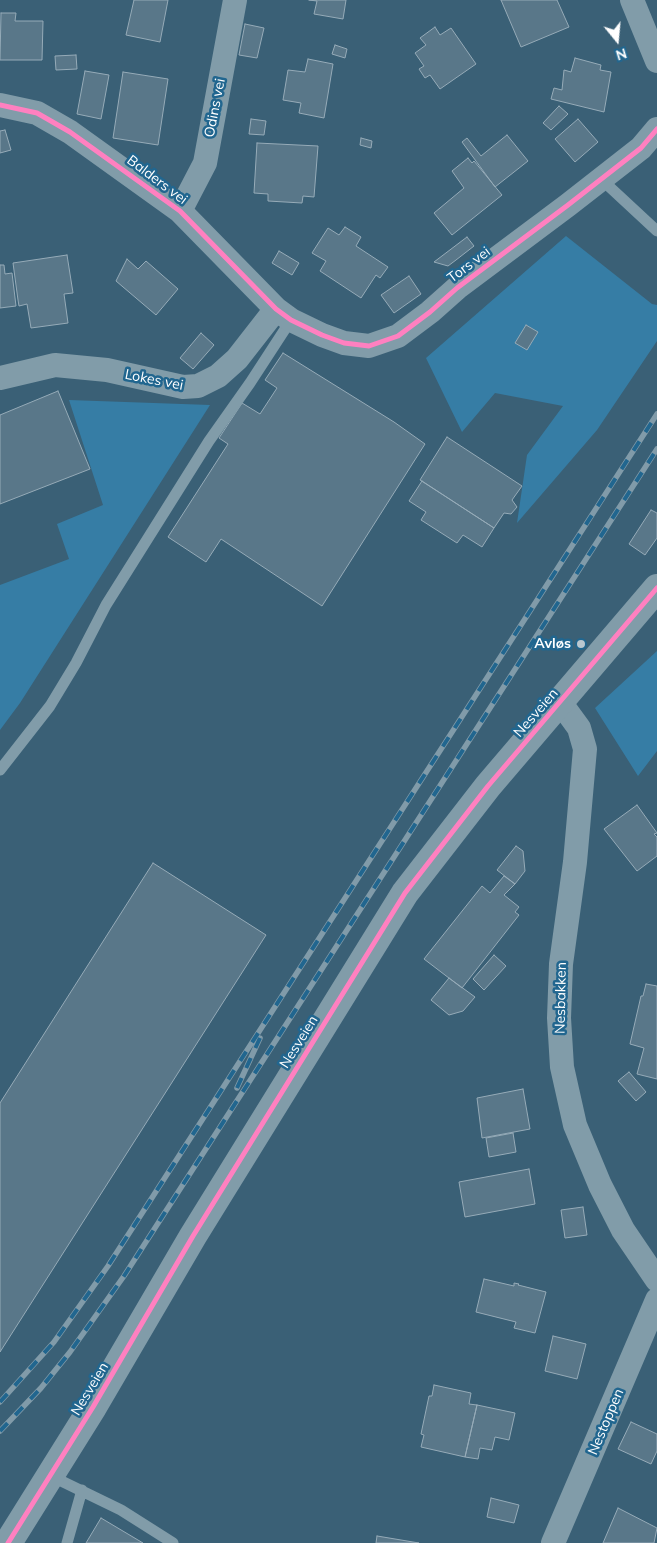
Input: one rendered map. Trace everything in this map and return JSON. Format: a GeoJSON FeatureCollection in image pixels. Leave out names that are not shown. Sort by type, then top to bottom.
{"type":"FeatureCollection","features":[{"type":"Feature","properties":{"kind":"street","name":"Odins vei"},"geometry":{"type":"LineString","coordinates":[[180,210],[205,162],[235,0]]}},
{"type":"Feature","properties":{"kind":"street"},"geometry":{"type":"LineString","coordinates":[[632,0],[657,61]]}},
{"type":"Feature","properties":{"kind":"street","name":"Balders vei"},"geometry":{"type":"LineString","coordinates":[[0,105],[38,113],[70,132],[180,210],[284,314]]}},
{"type":"Feature","properties":{"kind":"street","name":"Tors vei"},"geometry":{"type":"LineString","coordinates":[[284,314],[322,335],[344,343],[369,346],[398,336],[457,288],[641,148],[657,129]]}},
{"type":"Feature","properties":{"kind":"street","name":"Lokes vei"},"geometry":{"type":"LineString","coordinates":[[0,378],[55,365],[106,370],[183,387],[198,386],[218,376],[284,314]]}},
{"type":"Feature","properties":{"kind":"street","name":"Nesveien"},"geometry":{"type":"LineString","coordinates":[[8,1543],[51,1476],[192,1236],[405,893],[453,829],[657,588]]}},
{"type":"Feature","properties":{"kind":"street","name":"Nesbakken"},"geometry":{"type":"LineString","coordinates":[[560,702],[579,728],[585,749],[575,862],[561,964],[559,1018],[562,1067],[575,1124],[600,1185],[623,1230],[657,1280]]}},
{"type":"Feature","properties":{"kind":"street","name":"Nestoppen"},"geometry":{"type":"LineString","coordinates":[[553,1543],[657,1300]]}},
{"type":"Feature","properties":{"kind":"lane"},"geometry":{"type":"LineString","coordinates":[[601,179],[657,231]]}},
{"type":"Feature","properties":{"kind":"lane"},"geometry":{"type":"LineString","coordinates":[[0,770],[50,706],[76,663],[106,605],[208,441],[250,383],[284,314]]}},
{"type":"Feature","properties":{"kind":"lane"},"geometry":{"type":"LineString","coordinates":[[51,1476],[121,1510],[173,1543]]}},
{"type":"Feature","properties":{"kind":"lane"},"geometry":{"type":"LineString","coordinates":[[68,1543],[82,1490]]}},
{"type":"Feature","properties":{"kind":"shaded area"},"geometry":{"type":"Polygon","coordinates":[[[566,236],[652,304],[657,305],[657,341],[597,430],[517,523],[527,455],[563,406],[495,393],[462,432],[426,358],[566,236]]]}},
{"type":"Feature","properties":{"kind":"shaded area"},"geometry":{"type":"Polygon","coordinates":[[[69,400],[210,405],[20,703],[0,730],[0,585],[69,559],[57,524],[103,505],[69,400]]]}},
{"type":"Feature","properties":{"kind":"shaded area"},"geometry":{"type":"Polygon","coordinates":[[[657,651],[657,751],[638,776],[595,708],[657,651]]]}},
{"type":"Feature","properties":{"kind":"building"},"geometry":{"type":"Polygon","coordinates":[[[134,0],[168,0],[160,42],[126,35],[134,0]]]}},
{"type":"Feature","properties":{"kind":"building"},"geometry":{"type":"Polygon","coordinates":[[[309,0],[346,0],[343,19],[314,14],[317,1],[309,0]]]}},
{"type":"Feature","properties":{"kind":"building"},"geometry":{"type":"Polygon","coordinates":[[[501,0],[557,0],[569,27],[521,47],[501,0]]]}},
{"type":"Feature","properties":{"kind":"building"},"geometry":{"type":"Polygon","coordinates":[[[1,13],[16,13],[15,21],[43,21],[42,60],[0,60],[1,13]]]}},
{"type":"Feature","properties":{"kind":"building"},"geometry":{"type":"Polygon","coordinates":[[[245,24],[264,28],[257,58],[239,55],[245,24]]]}},
{"type":"Feature","properties":{"kind":"building"},"geometry":{"type":"Polygon","coordinates":[[[435,27],[440,35],[451,28],[476,64],[440,89],[430,75],[425,78],[419,69],[424,66],[415,53],[426,45],[420,38],[435,27]]]}},
{"type":"Feature","properties":{"kind":"building"},"geometry":{"type":"Polygon","coordinates":[[[335,45],[347,49],[345,58],[332,54],[335,45]]]}},
{"type":"Feature","properties":{"kind":"building"},"geometry":{"type":"Polygon","coordinates":[[[76,55],[77,69],[56,70],[55,56],[76,55]]]}},
{"type":"Feature","properties":{"kind":"building"},"geometry":{"type":"Polygon","coordinates":[[[575,58],[601,65],[600,70],[611,72],[604,112],[551,99],[554,88],[562,90],[564,70],[571,72],[575,58]]]}},
{"type":"Feature","properties":{"kind":"building"},"geometry":{"type":"Polygon","coordinates":[[[308,59],[333,64],[324,118],[299,113],[301,103],[283,100],[288,70],[305,72],[308,59]]]}},
{"type":"Feature","properties":{"kind":"building"},"geometry":{"type":"Polygon","coordinates":[[[85,71],[109,75],[101,119],[77,114],[85,71]]]}},
{"type":"Feature","properties":{"kind":"building"},"geometry":{"type":"Polygon","coordinates":[[[123,72],[168,79],[158,145],[113,138],[123,72]]]}},
{"type":"Feature","properties":{"kind":"building"},"geometry":{"type":"Polygon","coordinates":[[[559,106],[568,114],[551,130],[543,123],[559,106]]]}},
{"type":"Feature","properties":{"kind":"building"},"geometry":{"type":"Polygon","coordinates":[[[251,119],[266,121],[264,135],[249,134],[251,119]]]}},
{"type":"Feature","properties":{"kind":"building"},"geometry":{"type":"Polygon","coordinates":[[[578,119],[598,142],[575,162],[555,139],[578,119]]]}},
{"type":"Feature","properties":{"kind":"building"},"geometry":{"type":"Polygon","coordinates":[[[5,130],[11,150],[0,153],[0,131],[5,130]]]}},
{"type":"Feature","properties":{"kind":"building"},"geometry":{"type":"Polygon","coordinates":[[[507,135],[528,161],[495,187],[462,142],[467,138],[481,156],[507,135]]]}},
{"type":"Feature","properties":{"kind":"building"},"geometry":{"type":"Polygon","coordinates":[[[361,138],[372,141],[371,148],[360,145],[361,138]]]}},
{"type":"Feature","properties":{"kind":"building"},"geometry":{"type":"Polygon","coordinates":[[[257,143],[318,146],[314,197],[303,196],[302,203],[268,201],[268,194],[254,193],[257,143]]]}},
{"type":"Feature","properties":{"kind":"building"},"geometry":{"type":"Polygon","coordinates":[[[468,158],[472,163],[474,161],[502,195],[452,235],[434,213],[464,188],[452,171],[468,158]]]}},
{"type":"Feature","properties":{"kind":"building"},"geometry":{"type":"Polygon","coordinates":[[[345,227],[361,237],[356,246],[388,267],[380,278],[376,275],[361,298],[320,271],[326,261],[312,253],[328,228],[339,235],[345,227]]]}},
{"type":"Feature","properties":{"kind":"building"},"geometry":{"type":"Polygon","coordinates":[[[467,237],[474,246],[456,260],[448,266],[434,262],[467,237]]]}},
{"type":"Feature","properties":{"kind":"building"},"geometry":{"type":"Polygon","coordinates":[[[279,251],[299,263],[292,275],[272,263],[279,251]]]}},
{"type":"Feature","properties":{"kind":"building"},"geometry":{"type":"Polygon","coordinates":[[[67,255],[73,293],[64,294],[68,323],[31,328],[27,304],[19,306],[13,263],[67,255]]]}},
{"type":"Feature","properties":{"kind":"building"},"geometry":{"type":"Polygon","coordinates":[[[127,259],[138,269],[146,261],[178,289],[156,315],[116,281],[127,259]]]}},
{"type":"Feature","properties":{"kind":"building"},"geometry":{"type":"Polygon","coordinates":[[[0,265],[4,265],[5,274],[12,273],[16,306],[0,308],[0,265]]]}},
{"type":"Feature","properties":{"kind":"building"},"geometry":{"type":"Polygon","coordinates":[[[409,276],[421,294],[394,313],[381,295],[409,276]]]}},
{"type":"Feature","properties":{"kind":"building"},"geometry":{"type":"Polygon","coordinates":[[[526,325],[538,332],[527,350],[515,343],[526,325]]]}},
{"type":"Feature","properties":{"kind":"building"},"geometry":{"type":"Polygon","coordinates":[[[201,333],[214,345],[193,369],[180,358],[201,333]]]}},
{"type":"Feature","properties":{"kind":"building"},"geometry":{"type":"Polygon","coordinates":[[[283,353],[394,422],[425,444],[322,606],[221,539],[206,562],[168,537],[228,444],[219,438],[242,403],[260,414],[277,388],[265,380],[283,353]]]}},
{"type":"Feature","properties":{"kind":"building"},"geometry":{"type":"Polygon","coordinates":[[[58,391],[90,469],[0,504],[0,415],[58,391]]]}},
{"type":"Feature","properties":{"kind":"building"},"geometry":{"type":"Polygon","coordinates":[[[447,437],[522,486],[512,500],[517,507],[511,514],[504,513],[494,528],[420,480],[447,437]]]}},
{"type":"Feature","properties":{"kind":"building"},"geometry":{"type":"Polygon","coordinates":[[[422,481],[494,528],[482,547],[463,535],[457,543],[421,520],[426,512],[409,501],[422,481]]]}},
{"type":"Feature","properties":{"kind":"building"},"geometry":{"type":"Polygon","coordinates":[[[651,510],[657,513],[657,538],[645,555],[629,544],[651,510]]]}},
{"type":"Feature","properties":{"kind":"building"},"geometry":{"type":"Polygon","coordinates":[[[637,805],[657,833],[654,834],[657,837],[657,856],[637,871],[604,829],[637,805]]]}},
{"type":"Feature","properties":{"kind":"building"},"geometry":{"type":"Polygon","coordinates":[[[516,846],[523,851],[525,871],[515,884],[497,870],[516,846]]]}},
{"type":"Feature","properties":{"kind":"building"},"geometry":{"type":"Polygon","coordinates":[[[153,863],[266,935],[0,1352],[0,1103],[153,863]]]}},
{"type":"Feature","properties":{"kind":"building"},"geometry":{"type":"Polygon","coordinates":[[[504,876],[515,884],[504,895],[519,907],[515,912],[519,915],[462,988],[424,959],[482,886],[490,893],[504,876]]]}},
{"type":"Feature","properties":{"kind":"building"},"geometry":{"type":"Polygon","coordinates":[[[494,955],[506,966],[484,990],[473,979],[494,955]]]}},
{"type":"Feature","properties":{"kind":"building"},"geometry":{"type":"Polygon","coordinates":[[[449,978],[475,997],[463,1011],[449,1015],[431,1000],[449,978]]]}},
{"type":"Feature","properties":{"kind":"building"},"geometry":{"type":"Polygon","coordinates":[[[646,984],[657,986],[657,1079],[637,1074],[644,1048],[630,1044],[641,996],[643,996],[646,984]]]}},
{"type":"Feature","properties":{"kind":"building"},"geometry":{"type":"Polygon","coordinates":[[[629,1072],[646,1092],[636,1101],[618,1081],[629,1072]]]}},
{"type":"Feature","properties":{"kind":"building"},"geometry":{"type":"Polygon","coordinates":[[[523,1089],[530,1129],[482,1138],[477,1098],[523,1089]]]}},
{"type":"Feature","properties":{"kind":"building"},"geometry":{"type":"Polygon","coordinates":[[[513,1133],[516,1152],[489,1157],[486,1138],[513,1133]]]}},
{"type":"Feature","properties":{"kind":"building"},"geometry":{"type":"Polygon","coordinates":[[[529,1169],[535,1204],[465,1217],[459,1182],[529,1169]]]}},
{"type":"Feature","properties":{"kind":"building"},"geometry":{"type":"Polygon","coordinates":[[[583,1207],[587,1235],[565,1238],[561,1210],[583,1207]]]}},
{"type":"Feature","properties":{"kind":"building"},"geometry":{"type":"Polygon","coordinates":[[[484,1279],[514,1286],[514,1283],[519,1284],[546,1292],[535,1333],[514,1328],[516,1322],[476,1312],[484,1279]]]}},
{"type":"Feature","properties":{"kind":"building"},"geometry":{"type":"Polygon","coordinates":[[[553,1336],[586,1344],[577,1379],[545,1371],[553,1336]]]}},
{"type":"Feature","properties":{"kind":"building"},"geometry":{"type":"Polygon","coordinates":[[[434,1385],[471,1393],[469,1404],[477,1405],[465,1457],[421,1447],[424,1435],[421,1434],[429,1396],[432,1396],[434,1385]]]}},
{"type":"Feature","properties":{"kind":"building"},"geometry":{"type":"Polygon","coordinates":[[[477,1405],[515,1413],[509,1440],[495,1437],[492,1450],[480,1448],[478,1459],[465,1457],[477,1405]]]}},
{"type":"Feature","properties":{"kind":"building"},"geometry":{"type":"Polygon","coordinates":[[[631,1422],[657,1434],[657,1451],[651,1464],[618,1449],[631,1422]]]}},
{"type":"Feature","properties":{"kind":"building"},"geometry":{"type":"Polygon","coordinates":[[[491,1498],[519,1505],[514,1523],[487,1517],[491,1498]]]}},
{"type":"Feature","properties":{"kind":"building"},"geometry":{"type":"Polygon","coordinates":[[[618,1508],[657,1528],[654,1543],[603,1543],[618,1508]]]}},
{"type":"Feature","properties":{"kind":"building"},"geometry":{"type":"Polygon","coordinates":[[[101,1518],[143,1543],[86,1543],[101,1518]]]}},
{"type":"Feature","properties":{"kind":"building"},"geometry":{"type":"Polygon","coordinates":[[[377,1536],[419,1543],[376,1543],[377,1536]]]}},
{"type":"Feature","properties":{"kind":"railway"},"geometry":{"type":"LineString","coordinates":[[0,1402],[54,1342],[108,1266],[657,414]]}},
{"type":"Feature","properties":{"kind":"railway"},"geometry":{"type":"LineString","coordinates":[[0,1431],[41,1388],[70,1352],[124,1276],[657,449]]}},
{"type":"Feature","properties":{"kind":"railway"},"geometry":{"type":"LineString","coordinates":[[237,1088],[260,1038]]}},
{"type":"Feature","properties":{"kind":"cycle path"},"geometry":{"type":"LineString","coordinates":[[0,105],[37,113],[70,132],[180,211],[276,309],[291,320],[344,343],[369,346],[398,336],[430,312],[457,288],[641,148],[657,129]]}},
{"type":"Feature","properties":{"kind":"cycle path"},"geometry":{"type":"LineString","coordinates":[[8,1543],[93,1407],[193,1236],[405,893],[488,786],[657,588]]}},
{"type":"Feature","properties":{"kind":"place","name":"Avløs"},"geometry":{"type":"Point","coordinates":[581,644]}}]}
